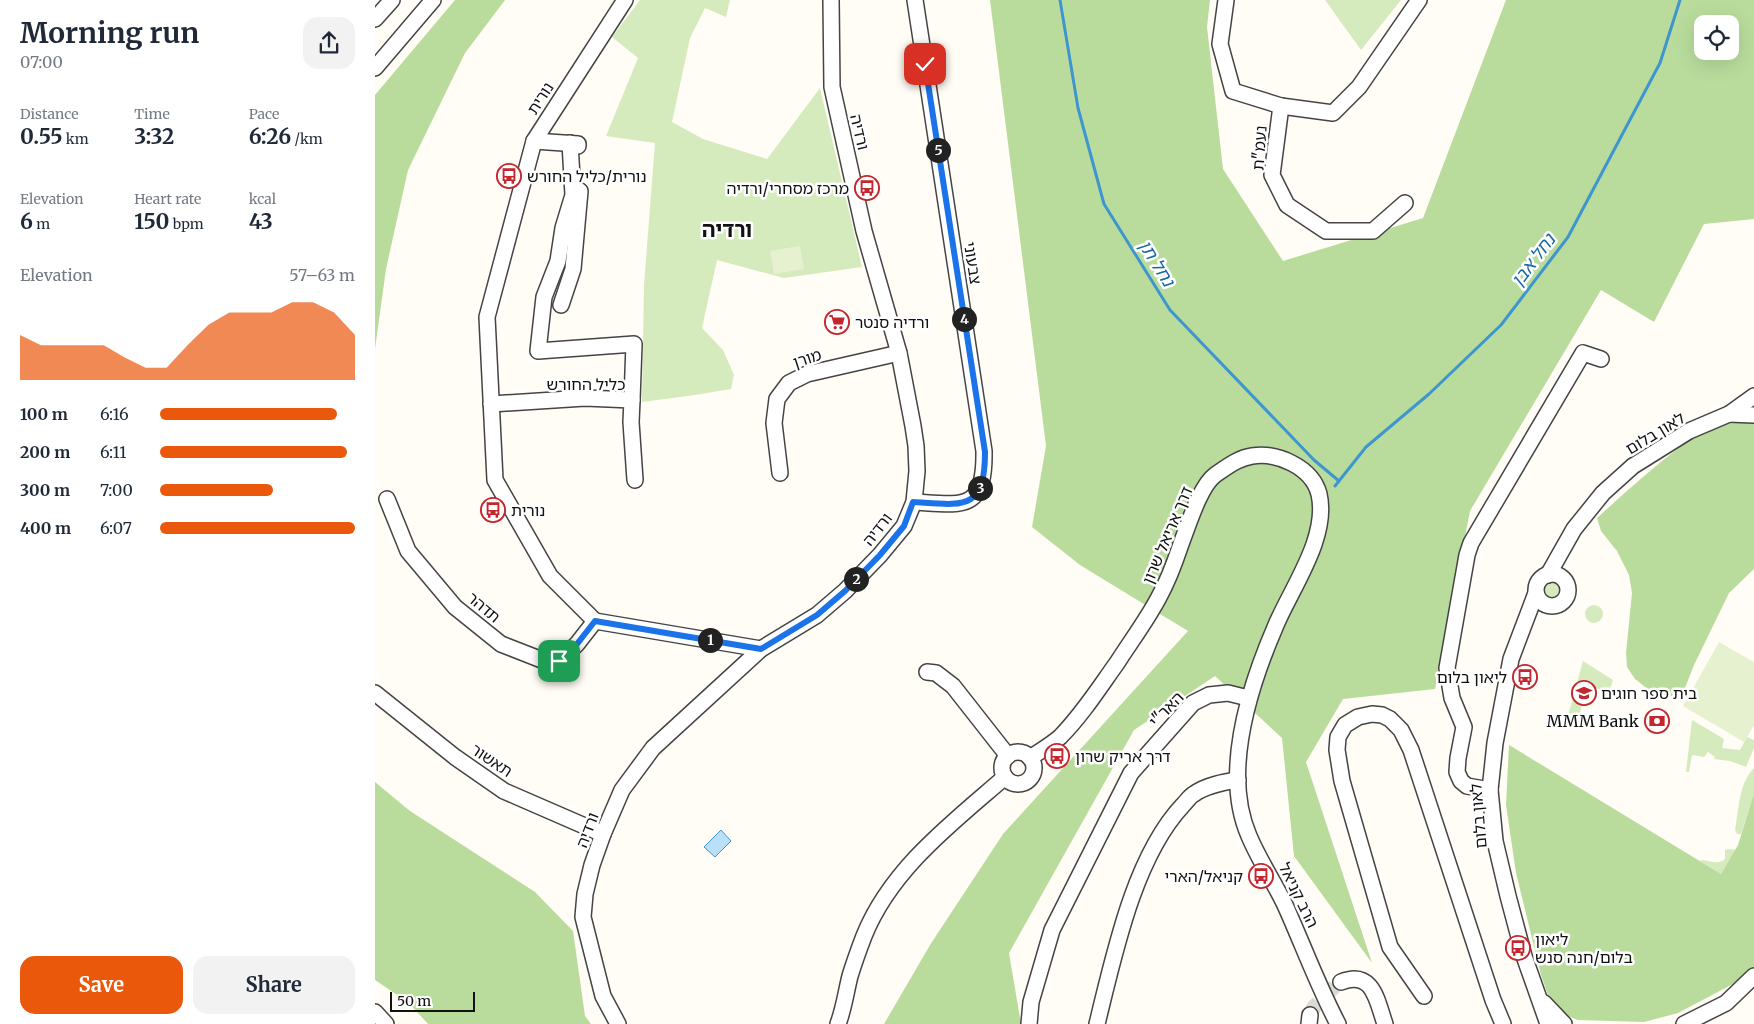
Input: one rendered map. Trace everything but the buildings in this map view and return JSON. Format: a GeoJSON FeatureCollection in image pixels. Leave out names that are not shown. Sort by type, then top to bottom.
{"type":"FeatureCollection","features":[{"type":"Feature","properties":{"kind":"street"},"geometry":{"type":"LineString","coordinates":[[375,19],[392,0]]}},
{"type":"Feature","properties":{"kind":"street"},"geometry":{"type":"LineString","coordinates":[[375,68],[433,0]]}},
{"type":"Feature","properties":{"kind":"street","name":"נורית"},"geometry":{"type":"LineString","coordinates":[[595,621],[550,576],[495,480],[487,317],[534,140],[625,0]]}},
{"type":"Feature","properties":{"kind":"street","name":"ורדיה"},"geometry":{"type":"LineString","coordinates":[[618,1024],[603,996],[583,917],[585,894],[603,834],[622,790],[653,748],[761,649],[817,615],[845,591],[880,555],[904,526],[913,502],[917,471],[917,446],[899,353],[864,231],[832,87],[831,0]]}},
{"type":"Feature","properties":{"kind":"street","name":"צבעוני"},"geometry":{"type":"LineString","coordinates":[[913,502],[954,505],[973,499],[979,492],[985,468],[985,452],[915,0]]}},
{"type":"Feature","properties":{"kind":"street","name":"נעמ\"ת"},"geometry":{"type":"LineString","coordinates":[[1226,0],[1220,44],[1233,91],[1281,106],[1333,112],[1359,87],[1419,0]]}},
{"type":"Feature","properties":{"kind":"street","name":"נעמ\"ת"},"geometry":{"type":"LineString","coordinates":[[1281,106],[1273,175],[1287,205],[1326,231],[1373,231],[1405,203]]}},
{"type":"Feature","properties":{"kind":"street"},"geometry":{"type":"LineString","coordinates":[[534,140],[578,144],[581,197],[573,269],[561,305]]}},
{"type":"Feature","properties":{"kind":"street"},"geometry":{"type":"LineString","coordinates":[[569,143],[573,195],[563,228],[558,261],[544,297],[538,351],[634,344],[632,400]]}},
{"type":"Feature","properties":{"kind":"street","name":"מורן"},"geometry":{"type":"LineString","coordinates":[[779,473],[775,422],[777,399],[789,383],[807,374],[899,353]]}},
{"type":"Feature","properties":{"kind":"street"},"geometry":{"type":"LineString","coordinates":[[1490,790],[1467,786],[1461,781],[1457,772],[1464,727],[1452,698],[1447,668],[1467,555],[1471,543],[1583,353],[1601,360]]}},
{"type":"Feature","properties":{"kind":"street","name":"לאון בלום"},"geometry":{"type":"LineString","coordinates":[[1548,574],[1575,529],[1603,494],[1633,466],[1689,431],[1729,414],[1754,396]]}},
{"type":"Feature","properties":{"kind":"street","name":"כליל החורש"},"geometry":{"type":"LineString","coordinates":[[491,404],[585,398],[632,400],[631,422],[635,480]]}},
{"type":"Feature","properties":{"kind":"street","name":"לאון בלום"},"geometry":{"type":"LineString","coordinates":[[1729,414],[1754,415]]}},
{"type":"Feature","properties":{"kind":"street","name":"דרך אריאל שרון"},"geometry":{"type":"LineString","coordinates":[[1030,758],[1058,738],[1083,710],[1138,631],[1159,596],[1180,547],[1193,510],[1211,478],[1235,461],[1252,456],[1269,456],[1288,461],[1313,480],[1319,493],[1321,512],[1317,536],[1276,625],[1248,698]]}},
{"type":"Feature","properties":{"kind":"street","name":"תדהר"},"geometry":{"type":"LineString","coordinates":[[387,499],[408,551],[455,607],[501,644],[547,662],[559,661],[577,644],[595,621]]}},
{"type":"Feature","properties":{"kind":"street","name":"לאון בלום"},"geometry":{"type":"LineString","coordinates":[[1565,581],[1565,558],[1569,538]]}},
{"type":"Feature","properties":{"kind":"street"},"geometry":{"type":"LineString","coordinates":[[1548,574],[1557,575],[1565,581],[1568,590],[1565,600],[1558,605],[1549,606],[1540,602],[1536,593],[1538,582],[1548,574]]}},
{"type":"Feature","properties":{"kind":"street","name":"לאון בלום"},"geometry":{"type":"LineString","coordinates":[[1536,593],[1511,658],[1495,743],[1490,790],[1495,841],[1508,896],[1524,956],[1548,1024]]}},
{"type":"Feature","properties":{"kind":"street","name":"לאון בלום"},"geometry":{"type":"LineString","coordinates":[[1523,629],[1549,606]]}},
{"type":"Feature","properties":{"kind":"street"},"geometry":{"type":"LineString","coordinates":[[595,621],[761,649]]}},
{"type":"Feature","properties":{"kind":"street"},"geometry":{"type":"LineString","coordinates":[[927,672],[936,674],[953,686],[1008,756]]}},
{"type":"Feature","properties":{"kind":"street","name":"תאשור"},"geometry":{"type":"LineString","coordinates":[[375,693],[455,757],[504,791],[603,834]]}},
{"type":"Feature","properties":{"kind":"street","name":"האר\"י"},"geometry":{"type":"LineString","coordinates":[[1029,1024],[1031,1002],[1052,930],[1131,773],[1193,703],[1209,695],[1229,693],[1248,698]]}},
{"type":"Feature","properties":{"kind":"street"},"geometry":{"type":"LineString","coordinates":[[1097,1024],[1108,976],[1130,903],[1151,850],[1171,817],[1194,793],[1221,783],[1238,780],[1239,754],[1248,698]]}},
{"type":"Feature","properties":{"kind":"street"},"geometry":{"type":"LineString","coordinates":[[1424,996],[1390,947],[1342,781],[1337,750],[1338,738],[1345,725],[1358,717],[1372,714],[1390,718],[1401,730],[1411,750],[1493,1000],[1503,1024]]}},
{"type":"Feature","properties":{"kind":"street"},"geometry":{"type":"LineString","coordinates":[[1020,752],[1030,758],[1033,762],[1032,776],[1025,782],[1012,783],[1005,777],[1003,764],[1008,756],[1020,752]]}},
{"type":"Feature","properties":{"kind":"street"},"geometry":{"type":"LineString","coordinates":[[838,1024],[843,1013],[851,975],[865,935],[884,898],[929,844],[1005,777]]}},
{"type":"Feature","properties":{"kind":"street","name":"הרב קניאל"},"geometry":{"type":"LineString","coordinates":[[1238,780],[1239,807],[1249,836],[1277,887],[1338,1024]]}},
{"type":"Feature","properties":{"kind":"street"},"geometry":{"type":"LineString","coordinates":[[1684,1024],[1726,1003],[1754,976]]}},
{"type":"Feature","properties":{"kind":"street"},"geometry":{"type":"LineString","coordinates":[[1341,982],[1351,978],[1359,978],[1368,982],[1373,990],[1385,1024]]}},
{"type":"Feature","properties":{"kind":"street","name":"לאון בלום"},"geometry":{"type":"LineString","coordinates":[[1540,998],[1564,1024]]}},
{"type":"Feature","properties":{"kind":"street"},"geometry":{"type":"LineString","coordinates":[[375,1012],[387,1024]]}},
{"type":"Feature","properties":{"kind":"green space"},"geometry":{"type":"Polygon","coordinates":[[[455,0],[505,0],[465,53],[408,170],[386,269],[375,349],[375,95],[455,0]]]}},
{"type":"Feature","properties":{"kind":"green space"},"geometry":{"type":"Polygon","coordinates":[[[640,0],[730,0],[726,17],[705,8],[690,38],[672,122],[703,139],[767,159],[820,88],[862,267],[784,278],[717,260],[702,328],[723,350],[734,375],[731,389],[642,402],[644,285],[655,143],[606,136],[638,58],[612,37],[640,0]]]}},
{"type":"Feature","properties":{"kind":"green space"},"geometry":{"type":"Polygon","coordinates":[[[990,0],[1210,0],[1207,27],[1223,169],[1283,261],[1423,218],[1506,0],[1754,0],[1754,219],[1704,224],[1654,322],[1601,290],[1470,511],[1435,689],[1343,699],[1306,762],[1372,963],[1294,856],[1282,738],[1215,676],[1134,730],[1009,953],[1021,1024],[884,1024],[930,945],[1003,834],[1188,631],[1080,565],[1032,527],[1046,446],[990,0]]]}},
{"type":"Feature","properties":{"kind":"green space"},"geometry":{"type":"Polygon","coordinates":[[[1325,0],[1401,0],[1361,50],[1325,0]]]}},
{"type":"Feature","properties":{"kind":"green space"},"geometry":{"type":"Polygon","coordinates":[[[800,246],[804,269],[774,274],[770,251],[800,246]]]}},
{"type":"Feature","properties":{"kind":"green space"},"geometry":{"type":"Polygon","coordinates":[[[1728,416],[1754,418],[1754,569],[1729,593],[1685,688],[1663,701],[1635,679],[1627,667],[1626,653],[1632,593],[1629,575],[1617,551],[1601,531],[1597,518],[1676,450],[1728,416]]]}},
{"type":"Feature","properties":{"kind":"green space"},"geometry":{"type":"Polygon","coordinates":[[[1548,581],[1556,581],[1561,586],[1559,597],[1548,599],[1543,594],[1543,586],[1548,581]]]}},
{"type":"Feature","properties":{"kind":"green space"},"geometry":{"type":"Polygon","coordinates":[[[1590,605],[1598,605],[1603,610],[1601,621],[1590,623],[1585,618],[1585,610],[1590,605]]]}},
{"type":"Feature","properties":{"kind":"green space"},"geometry":{"type":"Polygon","coordinates":[[[1719,642],[1754,662],[1754,725],[1744,742],[1683,706],[1719,642]]]}},
{"type":"Feature","properties":{"kind":"green space"},"geometry":{"type":"Polygon","coordinates":[[[1583,661],[1613,680],[1608,695],[1599,689],[1585,686],[1578,725],[1567,720],[1583,661]]]}},
{"type":"Feature","properties":{"kind":"green space"},"geometry":{"type":"Polygon","coordinates":[[[1692,720],[1724,739],[1722,748],[1740,750],[1747,737],[1754,740],[1754,748],[1746,767],[1730,761],[1714,759],[1715,757],[1708,752],[1704,757],[1692,755],[1689,772],[1686,772],[1692,720]]]}},
{"type":"Feature","properties":{"kind":"green space"},"geometry":{"type":"Polygon","coordinates":[[[1509,745],[1721,874],[1738,845],[1754,793],[1754,968],[1750,975],[1678,1013],[1644,1022],[1578,1020],[1560,1010],[1548,995],[1541,975],[1516,873],[1506,805],[1509,745]]]}},
{"type":"Feature","properties":{"kind":"green space"},"geometry":{"type":"Polygon","coordinates":[[[1754,768],[1754,793],[1741,834],[1737,834],[1735,830],[1741,794],[1749,774],[1754,768]]]}},
{"type":"Feature","properties":{"kind":"green space"},"geometry":{"type":"Polygon","coordinates":[[[375,782],[410,811],[535,892],[573,931],[585,1016],[591,1024],[428,1024],[409,1003],[375,980],[375,782]]]}},
{"type":"Feature","properties":{"kind":"green space"},"geometry":{"type":"Polygon","coordinates":[[[1725,850],[1736,850],[1721,874],[1700,861],[1723,861],[1725,859],[1725,850]]]}},
{"type":"Feature","properties":{"kind":"water"},"geometry":{"type":"Polygon","coordinates":[[[721,830],[731,841],[715,857],[704,847],[721,830]]]}},
{"type":"Feature","properties":{"kind":"waterway","name":"נחל תן"},"geometry":{"type":"LineString","coordinates":[[1060,0],[1078,108],[1104,204],[1170,310],[1314,460],[1339,481]]}},
{"type":"Feature","properties":{"kind":"waterway","name":"נחל אבן"},"geometry":{"type":"LineString","coordinates":[[1335,486],[1366,447],[1429,394],[1501,325],[1568,237],[1660,63],[1680,0]]}},
{"type":"Feature","properties":{"kind":"tunnel"},"geometry":{"type":"LineString","coordinates":[[1310,1015],[1314,1007],[1341,982]]}},
{"type":"Feature","properties":{"kind":"place","name":"נורית/כליל החורש"},"geometry":{"type":"Point","coordinates":[509,176]}},
{"type":"Feature","properties":{"kind":"place","name":"מרכז מסחרי/ורדיה"},"geometry":{"type":"Point","coordinates":[867,188]}},
{"type":"Feature","properties":{"kind":"place","name":"ורדיה סנטר"},"geometry":{"type":"Point","coordinates":[837,322]}},
{"type":"Feature","properties":{"kind":"place","name":"נורית"},"geometry":{"type":"Point","coordinates":[493,510]}},
{"type":"Feature","properties":{"kind":"place","name":"ליאון בלום"},"geometry":{"type":"Point","coordinates":[1525,677]}},
{"type":"Feature","properties":{"kind":"place","name":"בית ספר חוגים"},"geometry":{"type":"Point","coordinates":[1584,693]}},
{"type":"Feature","properties":{"kind":"place","name":"MMM Bank"},"geometry":{"type":"Point","coordinates":[1657,721]}},
{"type":"Feature","properties":{"kind":"place","name":"דרך אריק שרון"},"geometry":{"type":"Point","coordinates":[1057,756]}},
{"type":"Feature","properties":{"kind":"place","name":"קניאל/הארי"},"geometry":{"type":"Point","coordinates":[1261,876]}},
{"type":"Feature","properties":{"kind":"place","name":"ליאון בלום/חנה סנש"},"geometry":{"type":"Point","coordinates":[1518,948]}},
{"type":"Feature","properties":{"kind":"district","name":"ורדיה"},"geometry":{"type":"Point","coordinates":[727,229]}},
{"type":"Feature","properties":{"kind":"route"},"geometry":{"type":"LineString","coordinates":[[559,661],[577,644],[595,621],[761,649],[817,615],[845,591],[880,555],[904,526],[913,502],[954,505],[973,499],[979,492],[985,468],[985,452],[925,64]]}}]}
